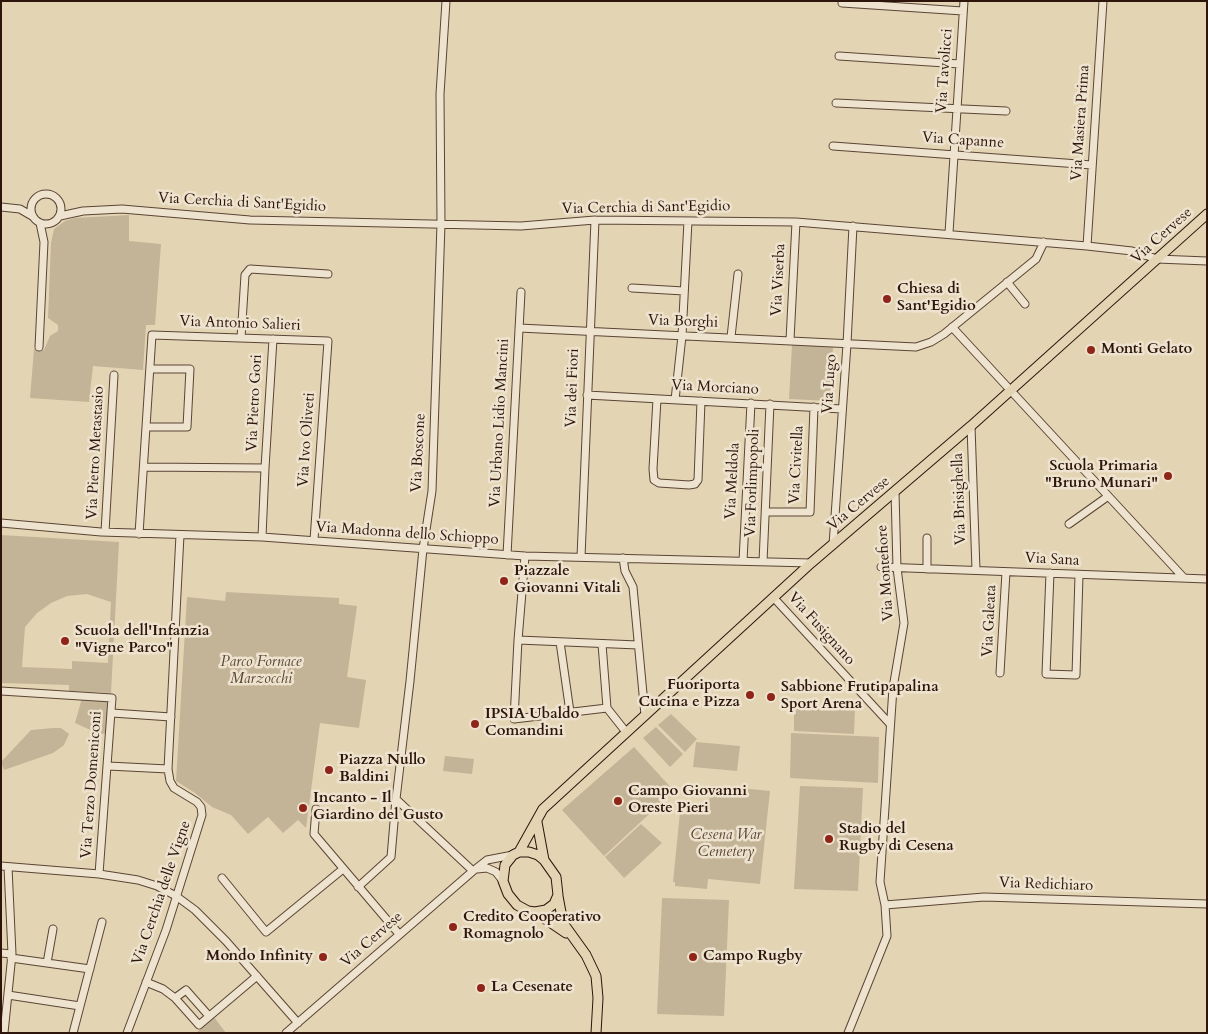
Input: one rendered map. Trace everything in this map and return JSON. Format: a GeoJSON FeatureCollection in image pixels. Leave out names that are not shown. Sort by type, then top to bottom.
{"type":"FeatureCollection","features":[{"type":"Feature","properties":{"kind":"main road","name":"Via Cervese"},"geometry":{"type":"LineString","coordinates":[[516,854],[537,822],[543,809],[626,732],[811,563],[970,426],[1207,214]]}},
{"type":"Feature","properties":{"kind":"main road"},"geometry":{"type":"LineString","coordinates":[[537,822],[544,860],[556,877],[563,923],[586,955],[596,976],[598,998],[596,1033]]}},
{"type":"Feature","properties":{"kind":"main road"},"geometry":{"type":"LineString","coordinates":[[544,860],[529,852],[516,854],[505,865],[503,881],[508,894],[517,904],[528,911],[535,912],[546,910],[554,904],[558,895]]}},
{"type":"Feature","properties":{"kind":"main road"},"geometry":{"type":"LineString","coordinates":[[535,912],[556,924],[572,937]]}},
{"type":"Feature","properties":{"kind":"street","name":"Via Boscone"},"geometry":{"type":"LineString","coordinates":[[358,887],[391,856],[423,549],[432,491],[441,224],[440,94],[446,1]]}},
{"type":"Feature","properties":{"kind":"street","name":"Via Tavolicci"},"geometry":{"type":"LineString","coordinates":[[949,234],[964,1]]}},
{"type":"Feature","properties":{"kind":"street","name":"Via Masiera Prima"},"geometry":{"type":"LineString","coordinates":[[1087,246],[1103,1]]}},
{"type":"Feature","properties":{"kind":"street"},"geometry":{"type":"LineString","coordinates":[[842,3],[963,11]]}},
{"type":"Feature","properties":{"kind":"street"},"geometry":{"type":"LineString","coordinates":[[839,56],[960,64]]}},
{"type":"Feature","properties":{"kind":"street"},"geometry":{"type":"LineString","coordinates":[[836,103],[1006,111]]}},
{"type":"Feature","properties":{"kind":"street","name":"Via Capanne"},"geometry":{"type":"LineString","coordinates":[[833,146],[1092,165]]}},
{"type":"Feature","properties":{"kind":"street"},"geometry":{"type":"LineString","coordinates":[[20,209],[32,202],[40,194],[49,193],[59,199],[62,206],[60,216],[50,224],[44,242],[39,347]]}},
{"type":"Feature","properties":{"kind":"street"},"geometry":{"type":"LineString","coordinates":[[32,202],[31,211],[38,221],[44,242]]}},
{"type":"Feature","properties":{"kind":"street","name":"Via Cerchia di Sant'Egidio"},"geometry":{"type":"LineString","coordinates":[[62,206],[83,211]]}},
{"type":"Feature","properties":{"kind":"street"},"geometry":{"type":"LineString","coordinates":[[1,207],[20,209],[28,212],[38,221],[50,224]]}},
{"type":"Feature","properties":{"kind":"street","name":"Via Cerchia di Sant'Egidio"},"geometry":{"type":"LineString","coordinates":[[60,216],[83,211],[122,209],[250,220],[521,226],[595,220],[796,222],[1087,246],[1132,251],[1157,259],[1207,261]]}},
{"type":"Feature","properties":{"kind":"street","name":"Via dei Fiori"},"geometry":{"type":"LineString","coordinates":[[581,557],[595,220]]}},
{"type":"Feature","properties":{"kind":"street"},"geometry":{"type":"LineString","coordinates":[[675,400],[682,336],[688,220]]}},
{"type":"Feature","properties":{"kind":"street","name":"Via Viserba"},"geometry":{"type":"LineString","coordinates":[[790,340],[796,222]]}},
{"type":"Feature","properties":{"kind":"street","name":"Via Lugo"},"geometry":{"type":"LineString","coordinates":[[833,545],[853,226]]}},
{"type":"Feature","properties":{"kind":"street","name":"Via Borghi"},"geometry":{"type":"LineString","coordinates":[[519,328],[916,347],[931,342],[952,327],[1036,259],[1044,242]]}},
{"type":"Feature","properties":{"kind":"street"},"geometry":{"type":"LineString","coordinates":[[241,338],[245,275],[250,269],[328,274]]}},
{"type":"Feature","properties":{"kind":"street"},"geometry":{"type":"LineString","coordinates":[[731,337],[738,274]]}},
{"type":"Feature","properties":{"kind":"street"},"geometry":{"type":"LineString","coordinates":[[1007,282],[1025,304]]}},
{"type":"Feature","properties":{"kind":"street"},"geometry":{"type":"LineString","coordinates":[[632,288],[684,291]]}},
{"type":"Feature","properties":{"kind":"street","name":"Via Urbano Lidio Mancini"},"geometry":{"type":"LineString","coordinates":[[508,555],[521,292]]}},
{"type":"Feature","properties":{"kind":"street"},"geometry":{"type":"LineString","coordinates":[[952,327],[1184,578]]}},
{"type":"Feature","properties":{"kind":"street","name":"Via Antonio Salieri"},"geometry":{"type":"LineString","coordinates":[[150,369],[152,335],[328,341]]}},
{"type":"Feature","properties":{"kind":"street","name":"Via Pietro Gori"},"geometry":{"type":"LineString","coordinates":[[262,537],[273,339]]}},
{"type":"Feature","properties":{"kind":"street","name":"Via Ivo Oliveti"},"geometry":{"type":"LineString","coordinates":[[314,540],[328,341]]}},
{"type":"Feature","properties":{"kind":"street"},"geometry":{"type":"LineString","coordinates":[[140,534],[146,427],[150,369],[190,369],[187,427],[146,427]]}},
{"type":"Feature","properties":{"kind":"street","name":"Via Pietro Metastasio"},"geometry":{"type":"LineString","coordinates":[[105,532],[114,375]]}},
{"type":"Feature","properties":{"kind":"street","name":"Via Morciano"},"geometry":{"type":"LineString","coordinates":[[587,395],[842,408]]}},
{"type":"Feature","properties":{"kind":"street"},"geometry":{"type":"LineString","coordinates":[[657,399],[654,480],[689,485],[695,484],[698,480],[701,401]]}},
{"type":"Feature","properties":{"kind":"street","name":"Via Meldola"},"geometry":{"type":"LineString","coordinates":[[743,561],[750,403]]}},
{"type":"Feature","properties":{"kind":"street","name":"Via Forlimpopoli"},"geometry":{"type":"LineString","coordinates":[[763,562],[770,404]]}},
{"type":"Feature","properties":{"kind":"street","name":"Via Civitella"},"geometry":{"type":"LineString","coordinates":[[766,512],[810,512],[814,407]]}},
{"type":"Feature","properties":{"kind":"street","name":"Via Brisighella"},"geometry":{"type":"LineString","coordinates":[[970,426],[976,570]]}},
{"type":"Feature","properties":{"kind":"street"},"geometry":{"type":"LineString","coordinates":[[144,467],[265,468]]}},
{"type":"Feature","properties":{"kind":"street","name":"Via Montefiore"},"geometry":{"type":"LineString","coordinates":[[848,1033],[887,936],[885,905],[880,882],[893,688],[904,623],[897,568],[895,492]]}},
{"type":"Feature","properties":{"kind":"street"},"geometry":{"type":"LineString","coordinates":[[1069,524],[1108,497]]}},
{"type":"Feature","properties":{"kind":"street","name":"Via Madonna dello Schioppo"},"geometry":{"type":"LineString","coordinates":[[1,523],[140,534],[314,540],[525,556],[811,563]]}},
{"type":"Feature","properties":{"kind":"street","name":"Via Cerchia delle Vigne"},"geometry":{"type":"LineString","coordinates":[[127,1033],[166,930],[202,815],[201,807],[197,802],[174,788],[170,781],[168,769],[180,535]]}},
{"type":"Feature","properties":{"kind":"street"},"geometry":{"type":"LineString","coordinates":[[927,538],[927,569]]}},
{"type":"Feature","properties":{"kind":"street"},"geometry":{"type":"LineString","coordinates":[[525,556],[514,719],[607,708]]}},
{"type":"Feature","properties":{"kind":"street"},"geometry":{"type":"LineString","coordinates":[[624,558],[625,571],[632,587],[645,715]]}},
{"type":"Feature","properties":{"kind":"street","name":"Via Sana"},"geometry":{"type":"LineString","coordinates":[[881,567],[1207,579]]}},
{"type":"Feature","properties":{"kind":"street","name":"Via Galeata"},"geometry":{"type":"LineString","coordinates":[[1000,673],[1006,572]]}},
{"type":"Feature","properties":{"kind":"street"},"geometry":{"type":"LineString","coordinates":[[1050,573],[1046,674],[1076,675],[1079,575]]}},
{"type":"Feature","properties":{"kind":"street","name":"Via Fusignano"},"geometry":{"type":"LineString","coordinates":[[774,597],[890,724]]}},
{"type":"Feature","properties":{"kind":"street"},"geometry":{"type":"LineString","coordinates":[[518,640],[638,645]]}},
{"type":"Feature","properties":{"kind":"street"},"geometry":{"type":"LineString","coordinates":[[560,642],[570,712]]}},
{"type":"Feature","properties":{"kind":"street"},"geometry":{"type":"LineString","coordinates":[[602,644],[607,708],[626,732]]}},
{"type":"Feature","properties":{"kind":"street","name":"Via Terzo Domeniconi"},"geometry":{"type":"LineString","coordinates":[[1,691],[112,698],[99,874]]}},
{"type":"Feature","properties":{"kind":"street"},"geometry":{"type":"LineString","coordinates":[[112,713],[171,717]]}},
{"type":"Feature","properties":{"kind":"street"},"geometry":{"type":"LineString","coordinates":[[108,766],[168,769]]}},
{"type":"Feature","properties":{"kind":"street"},"geometry":{"type":"LineString","coordinates":[[396,799],[475,870],[487,868],[496,872],[503,881]]}},
{"type":"Feature","properties":{"kind":"street"},"geometry":{"type":"LineString","coordinates":[[316,809],[314,834],[399,934]]}},
{"type":"Feature","properties":{"kind":"street","name":"Via Cervese"},"geometry":{"type":"LineString","coordinates":[[286,1033],[475,870],[493,858],[516,854]]}},
{"type":"Feature","properties":{"kind":"street"},"geometry":{"type":"LineString","coordinates":[[4,1033],[12,956],[5,866],[99,874],[138,880],[157,886],[176,896],[195,910],[258,976],[298,1023]]}},
{"type":"Feature","properties":{"kind":"street"},"geometry":{"type":"LineString","coordinates":[[222,878],[266,932],[343,869]]}},
{"type":"Feature","properties":{"kind":"street","name":"Via Redichiaro"},"geometry":{"type":"LineString","coordinates":[[885,905],[984,897],[1207,904]]}},
{"type":"Feature","properties":{"kind":"street"},"geometry":{"type":"LineString","coordinates":[[1,920],[10,920]]}},
{"type":"Feature","properties":{"kind":"street"},"geometry":{"type":"LineString","coordinates":[[73,1033],[102,922]]}},
{"type":"Feature","properties":{"kind":"street"},"geometry":{"type":"LineString","coordinates":[[47,963],[53,929]]}},
{"type":"Feature","properties":{"kind":"street"},"geometry":{"type":"LineString","coordinates":[[1,953],[47,963],[90,969]]}},
{"type":"Feature","properties":{"kind":"street"},"geometry":{"type":"LineString","coordinates":[[146,982],[163,989],[175,998],[199,1024],[258,976]]}},
{"type":"Feature","properties":{"kind":"street"},"geometry":{"type":"LineString","coordinates":[[175,998],[186,990],[209,1016]]}},
{"type":"Feature","properties":{"kind":"street"},"geometry":{"type":"LineString","coordinates":[[8,994],[80,1006]]}},
{"type":"Feature","properties":{"kind":"green space"},"geometry":{"type":"Polygon","coordinates":[[[129,215],[129,241],[161,244],[155,325],[146,325],[143,370],[93,366],[89,402],[30,398],[34,349],[44,350],[50,336],[58,331],[58,325],[48,318],[51,243],[54,229],[65,221],[75,218],[129,215]]]}},
{"type":"Feature","properties":{"kind":"green space"},"geometry":{"type":"Polygon","coordinates":[[[792,345],[833,347],[830,401],[789,399],[792,345]]]}},
{"type":"Feature","properties":{"kind":"green space"},"geometry":{"type":"Polygon","coordinates":[[[1,535],[119,542],[111,693],[69,691],[69,685],[1,683],[1,535]],[[87,594],[67,596],[51,603],[37,613],[25,627],[22,667],[72,669],[72,661],[108,663],[111,602],[87,594]]]}},
{"type":"Feature","properties":{"kind":"green space","name":"Parco Fornace Marzocchi"},"geometry":{"type":"Polygon","coordinates":[[[226,592],[339,598],[339,604],[357,606],[347,677],[366,680],[359,728],[320,723],[306,828],[298,820],[283,833],[268,817],[248,834],[231,815],[212,807],[176,781],[187,597],[225,601],[226,592]]]}},
{"type":"Feature","properties":{"kind":"green space"},"geometry":{"type":"Polygon","coordinates":[[[82,698],[104,699],[109,704],[106,734],[97,733],[75,723],[82,698]]]}},
{"type":"Feature","properties":{"kind":"green space"},"geometry":{"type":"Polygon","coordinates":[[[794,704],[855,707],[854,734],[794,731],[794,704]]]}},
{"type":"Feature","properties":{"kind":"green space"},"geometry":{"type":"Polygon","coordinates":[[[671,714],[697,739],[685,752],[658,725],[671,714]]]}},
{"type":"Feature","properties":{"kind":"green space"},"geometry":{"type":"Polygon","coordinates":[[[656,727],[683,754],[670,767],[643,738],[656,727]]]}},
{"type":"Feature","properties":{"kind":"green space"},"geometry":{"type":"Polygon","coordinates":[[[61,728],[69,734],[64,745],[53,753],[4,770],[1,762],[31,730],[61,728]]]}},
{"type":"Feature","properties":{"kind":"green space"},"geometry":{"type":"Polygon","coordinates":[[[791,733],[879,737],[878,783],[790,778],[791,733]]]}},
{"type":"Feature","properties":{"kind":"green space"},"geometry":{"type":"Polygon","coordinates":[[[696,742],[740,746],[737,771],[693,767],[696,742]]]}},
{"type":"Feature","properties":{"kind":"green space","name":"Campo Giovanni Oreste Pieri"},"geometry":{"type":"Polygon","coordinates":[[[634,747],[674,791],[604,856],[562,810],[634,747]]]}},
{"type":"Feature","properties":{"kind":"green space"},"geometry":{"type":"Polygon","coordinates":[[[445,756],[474,759],[472,774],[443,771],[445,756]]]}},
{"type":"Feature","properties":{"kind":"green space","name":"Cesena War Cemetery"},"geometry":{"type":"Polygon","coordinates":[[[711,785],[770,791],[760,884],[708,879],[707,889],[675,886],[675,882],[673,882],[680,812],[708,814],[711,785]]]}},
{"type":"Feature","properties":{"kind":"green space","name":"Stadio del Rugby di Cesena"},"geometry":{"type":"Polygon","coordinates":[[[800,786],[863,788],[858,891],[794,889],[800,786]]]}},
{"type":"Feature","properties":{"kind":"green space"},"geometry":{"type":"Polygon","coordinates":[[[641,824],[662,843],[624,878],[605,857],[641,824]]]}},
{"type":"Feature","properties":{"kind":"green space","name":"Campo Rugby"},"geometry":{"type":"Polygon","coordinates":[[[662,898],[729,900],[724,1016],[657,1014],[662,898]]]}},
{"type":"Feature","properties":{"kind":"green space"},"geometry":{"type":"Polygon","coordinates":[[[214,1017],[226,1033],[196,1033],[214,1017]]]}},
{"type":"Feature","properties":{"kind":"place","name":"Chiesa di Sant'Egidio"},"geometry":{"type":"Point","coordinates":[887,299]}},
{"type":"Feature","properties":{"kind":"place","name":"Monti Gelato"},"geometry":{"type":"Point","coordinates":[1091,350]}},
{"type":"Feature","properties":{"kind":"place","name":"Scuola Primaria \"Bruno Munari\""},"geometry":{"type":"Point","coordinates":[1168,476]}},
{"type":"Feature","properties":{"kind":"place","name":"Piazzale Giovanni Vitali"},"geometry":{"type":"Point","coordinates":[504,581]}},
{"type":"Feature","properties":{"kind":"place","name":"Scuola dell'Infanzia \"Vigne Parco\""},"geometry":{"type":"Point","coordinates":[65,641]}},
{"type":"Feature","properties":{"kind":"place","name":"Fuoriporta Cucina e Pizza"},"geometry":{"type":"Point","coordinates":[750,695]}},
{"type":"Feature","properties":{"kind":"place","name":"Sabbione Frutipapalina Sport Arena"},"geometry":{"type":"Point","coordinates":[771,697]}},
{"type":"Feature","properties":{"kind":"place","name":"IPSIA Ubaldo Comandini"},"geometry":{"type":"Point","coordinates":[475,724]}},
{"type":"Feature","properties":{"kind":"place","name":"Piazza Nullo Baldini"},"geometry":{"type":"Point","coordinates":[329,770]}},
{"type":"Feature","properties":{"kind":"place","name":"Campo Giovanni Oreste Pieri"},"geometry":{"type":"Point","coordinates":[618,801]}},
{"type":"Feature","properties":{"kind":"place","name":"Incanto - Il Giardino del Gusto"},"geometry":{"type":"Point","coordinates":[303,808]}},
{"type":"Feature","properties":{"kind":"place","name":"Stadio del Rugby di Cesena"},"geometry":{"type":"Point","coordinates":[829,839]}},
{"type":"Feature","properties":{"kind":"place","name":"Credito Cooperativo Romagnolo"},"geometry":{"type":"Point","coordinates":[453,927]}},
{"type":"Feature","properties":{"kind":"place","name":"Mondo Infinity"},"geometry":{"type":"Point","coordinates":[323,957]}},
{"type":"Feature","properties":{"kind":"place","name":"Campo Rugby"},"geometry":{"type":"Point","coordinates":[693,957]}},
{"type":"Feature","properties":{"kind":"place","name":"La Cesenate"},"geometry":{"type":"Point","coordinates":[481,988]}}]}
